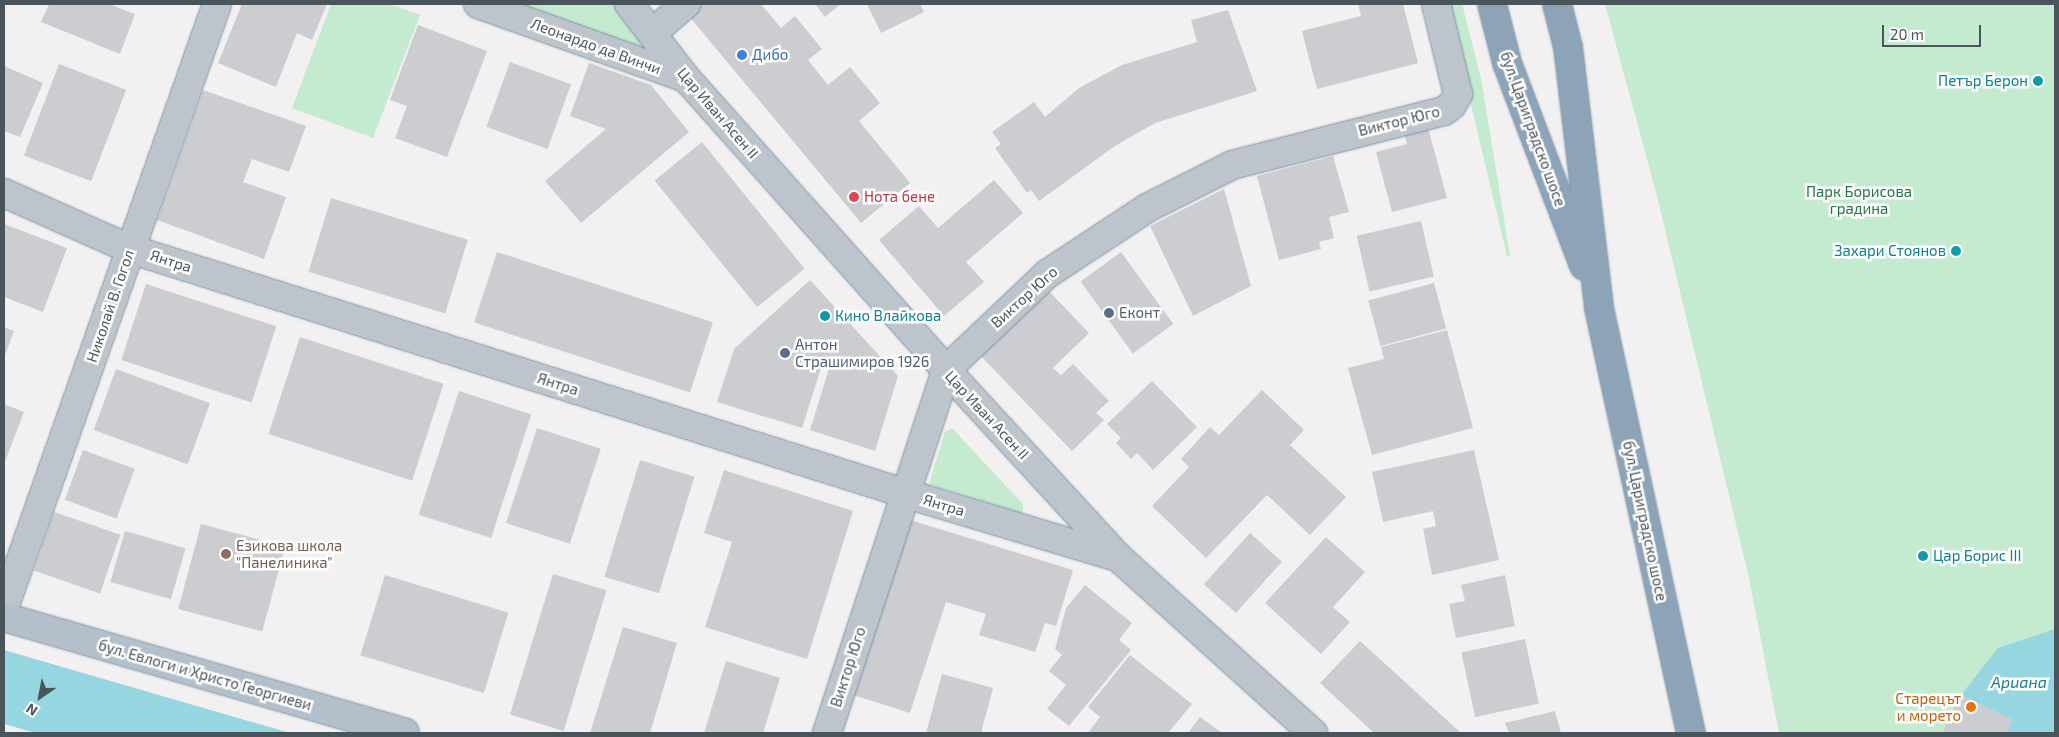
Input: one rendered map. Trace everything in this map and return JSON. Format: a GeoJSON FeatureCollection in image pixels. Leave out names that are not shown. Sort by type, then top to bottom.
{"type":"FeatureCollection","features":[{"type":"Feature","properties":{"kind":"highway","name":"бул. Цариградско шосе"},"geometry":{"type":"LineString","coordinates":[[1492,4],[1507,63],[1600,308]]}},
{"type":"Feature","properties":{"kind":"highway","name":"бул. Цариградско шосе"},"geometry":{"type":"LineString","coordinates":[[1557,4],[1568,47],[1600,308],[1691,733]]}},
{"type":"Feature","properties":{"kind":"main road","name":"бул. Евлоги и Христо Георгиеви"},"geometry":{"type":"LineString","coordinates":[[4,618],[405,733]]}},
{"type":"Feature","properties":{"kind":"street","name":"Николай В. Гогол"},"geometry":{"type":"LineString","coordinates":[[4,608],[217,4]]}},
{"type":"Feature","properties":{"kind":"street","name":"Леонардо да Винчи"},"geometry":{"type":"LineString","coordinates":[[478,4],[686,78]]}},
{"type":"Feature","properties":{"kind":"street","name":"Цар Иван Асен II"},"geometry":{"type":"LineString","coordinates":[[629,4],[686,78],[946,370],[1118,557],[1313,733]]}},
{"type":"Feature","properties":{"kind":"street"},"geometry":{"type":"LineString","coordinates":[[652,33],[686,4]]}},
{"type":"Feature","properties":{"kind":"street","name":"Виктор Юго"},"geometry":{"type":"LineString","coordinates":[[827,733],[904,493],[946,370],[1047,274],[1147,208],[1232,165],[1444,112],[1452,105],[1458,94],[1436,4]]}},
{"type":"Feature","properties":{"kind":"street","name":"Янтра"},"geometry":{"type":"LineString","coordinates":[[4,193],[130,248],[904,493],[1118,557]]}},
{"type":"Feature","properties":{"kind":"green space"},"geometry":{"type":"Polygon","coordinates":[[[331,4],[389,4],[420,15],[373,138],[292,108],[331,4]]]}},
{"type":"Feature","properties":{"kind":"green space"},"geometry":{"type":"Polygon","coordinates":[[[478,4],[629,4],[686,78],[478,4]]]}},
{"type":"Feature","properties":{"kind":"green space"},"geometry":{"type":"Polygon","coordinates":[[[1447,4],[1462,4],[1481,78],[1510,256],[1507,256],[1447,4]]]}},
{"type":"Feature","properties":{"kind":"green space","name":"Парк Борисова градина"},"geometry":{"type":"Polygon","coordinates":[[[1605,4],[2055,4],[2055,733],[1779,733],[1749,578],[1657,196],[1605,4]]]}},
{"type":"Feature","properties":{"kind":"green space"},"geometry":{"type":"Polygon","coordinates":[[[952,428],[1023,504],[1023,511],[1020,513],[929,484],[945,432],[952,428]]]}},
{"type":"Feature","properties":{"kind":"water","name":"Ариана"},"geometry":{"type":"Polygon","coordinates":[[[2055,629],[2055,733],[2006,733],[2012,720],[1961,695],[1998,648],[2055,629]]]}},
{"type":"Feature","properties":{"kind":"water"},"geometry":{"type":"Polygon","coordinates":[[[4,650],[290,733],[36,733],[4,724],[4,650]]]}},
{"type":"Feature","properties":{"kind":"building"},"geometry":{"type":"Polygon","coordinates":[[[49,4],[109,4],[135,14],[120,54],[41,22],[49,4]]]}},
{"type":"Feature","properties":{"kind":"building"},"geometry":{"type":"Polygon","coordinates":[[[242,4],[327,4],[312,40],[297,33],[276,87],[218,63],[242,4]]]}},
{"type":"Feature","properties":{"kind":"building"},"geometry":{"type":"Polygon","coordinates":[[[703,4],[761,4],[781,28],[795,16],[822,49],[808,60],[828,85],[850,67],[880,103],[859,121],[910,183],[861,223],[689,16],[703,4]]]}},
{"type":"Feature","properties":{"kind":"building"},"geometry":{"type":"Polygon","coordinates":[[[815,4],[841,4],[825,17],[815,4]]]}},
{"type":"Feature","properties":{"kind":"building"},"geometry":{"type":"Polygon","coordinates":[[[867,4],[920,4],[924,12],[881,33],[867,4]]]}},
{"type":"Feature","properties":{"kind":"building"},"geometry":{"type":"Polygon","coordinates":[[[1358,4],[1403,4],[1418,63],[1317,89],[1302,31],[1361,16],[1358,4]]]}},
{"type":"Feature","properties":{"kind":"building"},"geometry":{"type":"Polygon","coordinates":[[[1228,10],[1257,91],[1155,123],[1115,146],[1039,201],[1031,190],[1027,193],[995,148],[1001,144],[992,132],[1034,102],[1045,117],[1079,88],[1122,65],[1197,42],[1191,20],[1228,10]]]}},
{"type":"Feature","properties":{"kind":"building"},"geometry":{"type":"Polygon","coordinates":[[[418,25],[487,51],[447,157],[395,138],[407,106],[390,100],[418,25]]]}},
{"type":"Feature","properties":{"kind":"building"},"geometry":{"type":"Polygon","coordinates":[[[510,62],[571,84],[547,149],[486,127],[510,62]]]}},
{"type":"Feature","properties":{"kind":"building"},"geometry":{"type":"Polygon","coordinates":[[[589,63],[651,85],[689,132],[581,223],[545,181],[606,129],[570,116],[589,63]]]}},
{"type":"Feature","properties":{"kind":"building"},"geometry":{"type":"Polygon","coordinates":[[[59,64],[126,90],[91,181],[24,155],[59,64]]]}},
{"type":"Feature","properties":{"kind":"building"},"geometry":{"type":"Polygon","coordinates":[[[4,66],[43,83],[20,137],[4,131],[4,66]]]}},
{"type":"Feature","properties":{"kind":"building"},"geometry":{"type":"Polygon","coordinates":[[[203,90],[306,126],[289,172],[252,159],[243,182],[286,197],[264,259],[157,220],[203,90]]]}},
{"type":"Feature","properties":{"kind":"building"},"geometry":{"type":"Polygon","coordinates":[[[1427,124],[1447,198],[1392,212],[1376,152],[1407,144],[1403,130],[1427,124]]]}},
{"type":"Feature","properties":{"kind":"building"},"geometry":{"type":"Polygon","coordinates":[[[702,142],[805,269],[757,307],[655,180],[702,142]]]}},
{"type":"Feature","properties":{"kind":"building"},"geometry":{"type":"Polygon","coordinates":[[[1333,156],[1349,212],[1329,217],[1334,238],[1319,242],[1321,249],[1279,260],[1257,176],[1333,156]]]}},
{"type":"Feature","properties":{"kind":"building"},"geometry":{"type":"Polygon","coordinates":[[[994,180],[1023,213],[966,262],[984,282],[944,316],[879,240],[919,206],[938,228],[994,180]]]}},
{"type":"Feature","properties":{"kind":"building"},"geometry":{"type":"Polygon","coordinates":[[[1224,189],[1251,286],[1193,316],[1150,226],[1224,189]]]}},
{"type":"Feature","properties":{"kind":"building"},"geometry":{"type":"Polygon","coordinates":[[[331,198],[468,240],[445,313],[308,272],[331,198]]]}},
{"type":"Feature","properties":{"kind":"building"},"geometry":{"type":"Polygon","coordinates":[[[1421,221],[1434,277],[1370,291],[1357,236],[1421,221]]]}},
{"type":"Feature","properties":{"kind":"building"},"geometry":{"type":"Polygon","coordinates":[[[4,224],[67,248],[43,312],[4,297],[4,224]]]}},
{"type":"Feature","properties":{"kind":"building"},"geometry":{"type":"Polygon","coordinates":[[[497,252],[713,322],[690,393],[474,322],[497,252]]]}},
{"type":"Feature","properties":{"kind":"building"},"geometry":{"type":"Polygon","coordinates":[[[1121,252],[1173,324],[1133,353],[1081,281],[1121,252]]]}},
{"type":"Feature","properties":{"kind":"building","name":"Антон Страшимиров 1926"},"geometry":{"type":"Polygon","coordinates":[[[810,280],[898,376],[875,451],[810,430],[833,356],[821,368],[802,428],[717,402],[734,349],[810,280]]]}},
{"type":"Feature","properties":{"kind":"building"},"geometry":{"type":"Polygon","coordinates":[[[1434,283],[1446,328],[1380,346],[1368,301],[1434,283]]]}},
{"type":"Feature","properties":{"kind":"building"},"geometry":{"type":"Polygon","coordinates":[[[146,284],[276,326],[252,402],[121,360],[146,284]]]}},
{"type":"Feature","properties":{"kind":"building"},"geometry":{"type":"Polygon","coordinates":[[[1048,290],[1089,333],[1053,368],[1061,375],[1073,364],[1109,401],[1096,413],[1104,420],[1072,451],[980,355],[1048,290]]]}},
{"type":"Feature","properties":{"kind":"building"},"geometry":{"type":"Polygon","coordinates":[[[4,327],[14,331],[4,358],[4,327]]]}},
{"type":"Feature","properties":{"kind":"building"},"geometry":{"type":"Polygon","coordinates":[[[1447,330],[1473,428],[1372,455],[1348,368],[1384,359],[1381,347],[1447,330]]]}},
{"type":"Feature","properties":{"kind":"building"},"geometry":{"type":"Polygon","coordinates":[[[300,337],[444,384],[412,481],[268,434],[300,337]]]}},
{"type":"Feature","properties":{"kind":"building"},"geometry":{"type":"Polygon","coordinates":[[[116,369],[210,403],[188,464],[94,430],[116,369]]]}},
{"type":"Feature","properties":{"kind":"building"},"geometry":{"type":"Polygon","coordinates":[[[1152,381],[1197,427],[1153,470],[1137,453],[1131,459],[1116,443],[1121,438],[1107,424],[1152,381]]]}},
{"type":"Feature","properties":{"kind":"building"},"geometry":{"type":"Polygon","coordinates":[[[1262,390],[1304,430],[1290,445],[1346,497],[1310,535],[1267,495],[1206,558],[1152,506],[1189,467],[1181,459],[1210,427],[1219,435],[1262,390]]]}},
{"type":"Feature","properties":{"kind":"building"},"geometry":{"type":"Polygon","coordinates":[[[459,391],[531,414],[491,538],[419,515],[459,391]]]}},
{"type":"Feature","properties":{"kind":"building"},"geometry":{"type":"Polygon","coordinates":[[[4,404],[24,412],[4,464],[4,404]]]}},
{"type":"Feature","properties":{"kind":"building"},"geometry":{"type":"Polygon","coordinates":[[[537,428],[601,449],[570,544],[506,523],[537,428]]]}},
{"type":"Feature","properties":{"kind":"building"},"geometry":{"type":"Polygon","coordinates":[[[83,450],[135,469],[117,519],[65,500],[83,450]]]}},
{"type":"Feature","properties":{"kind":"building"},"geometry":{"type":"Polygon","coordinates":[[[1474,450],[1499,560],[1432,575],[1423,529],[1436,526],[1433,511],[1383,522],[1372,472],[1474,450]]]}},
{"type":"Feature","properties":{"kind":"building"},"geometry":{"type":"Polygon","coordinates":[[[640,460],[695,477],[659,593],[604,577],[640,460]]]}},
{"type":"Feature","properties":{"kind":"building"},"geometry":{"type":"Polygon","coordinates":[[[724,470],[853,511],[807,659],[705,627],[732,542],[704,533],[724,470]]]}},
{"type":"Feature","properties":{"kind":"building"},"geometry":{"type":"Polygon","coordinates":[[[54,512],[120,535],[100,593],[34,571],[54,512]]]}},
{"type":"Feature","properties":{"kind":"building"},"geometry":{"type":"Polygon","coordinates":[[[907,519],[1073,570],[1056,626],[1045,623],[1035,652],[979,635],[986,614],[946,602],[910,713],[853,695],[907,519]]]}},
{"type":"Feature","properties":{"kind":"building"},"geometry":{"type":"Polygon","coordinates":[[[201,524],[285,547],[262,632],[178,609],[201,524]]]}},
{"type":"Feature","properties":{"kind":"building"},"geometry":{"type":"Polygon","coordinates":[[[125,531],[186,548],[171,599],[110,582],[125,531]]]}},
{"type":"Feature","properties":{"kind":"building"},"geometry":{"type":"Polygon","coordinates":[[[1250,533],[1282,562],[1236,613],[1204,584],[1250,533]]]}},
{"type":"Feature","properties":{"kind":"building"},"geometry":{"type":"Polygon","coordinates":[[[1326,537],[1365,572],[1333,607],[1350,622],[1321,654],[1265,603],[1326,537]]]}},
{"type":"Feature","properties":{"kind":"building"},"geometry":{"type":"Polygon","coordinates":[[[553,574],[607,590],[564,731],[510,715],[553,574]]]}},
{"type":"Feature","properties":{"kind":"building"},"geometry":{"type":"Polygon","coordinates":[[[385,575],[508,613],[484,693],[360,655],[385,575]]]}},
{"type":"Feature","properties":{"kind":"building"},"geometry":{"type":"Polygon","coordinates":[[[1505,575],[1515,626],[1456,638],[1449,604],[1465,601],[1461,585],[1505,575]]]}},
{"type":"Feature","properties":{"kind":"building"},"geometry":{"type":"Polygon","coordinates":[[[1085,585],[1132,623],[1119,640],[1131,650],[1069,726],[1047,709],[1066,685],[1049,671],[1062,655],[1055,649],[1066,608],[1085,585]]]}},
{"type":"Feature","properties":{"kind":"building"},"geometry":{"type":"Polygon","coordinates":[[[623,627],[677,643],[650,733],[590,733],[623,627]]]}},
{"type":"Feature","properties":{"kind":"building"},"geometry":{"type":"Polygon","coordinates":[[[1525,639],[1539,704],[1475,717],[1461,653],[1525,639]]]}},
{"type":"Feature","properties":{"kind":"building"},"geometry":{"type":"Polygon","coordinates":[[[1360,641],[1461,733],[1374,733],[1320,683],[1360,641]]]}},
{"type":"Feature","properties":{"kind":"building"},"geometry":{"type":"Polygon","coordinates":[[[1130,655],[1192,704],[1168,733],[1088,733],[1100,717],[1088,707],[1130,655]]]}},
{"type":"Feature","properties":{"kind":"building"},"geometry":{"type":"Polygon","coordinates":[[[726,661],[780,678],[763,733],[704,733],[726,661]]]}},
{"type":"Feature","properties":{"kind":"building"},"geometry":{"type":"Polygon","coordinates":[[[942,674],[993,688],[981,733],[926,733],[942,674]]]}},
{"type":"Feature","properties":{"kind":"building","name":"Старецът и морето"},"geometry":{"type":"Polygon","coordinates":[[[1961,695],[2013,720],[2006,733],[1942,733],[1961,695]]]}},
{"type":"Feature","properties":{"kind":"building"},"geometry":{"type":"Polygon","coordinates":[[[1555,711],[1561,733],[1509,733],[1505,723],[1555,711]]]}},
{"type":"Feature","properties":{"kind":"building"},"geometry":{"type":"Polygon","coordinates":[[[1200,717],[1222,733],[1188,733],[1200,717]]]}},
{"type":"Feature","properties":{"kind":"place","name":"Дибо"},"geometry":{"type":"Point","coordinates":[742,55]}},
{"type":"Feature","properties":{"kind":"place","name":"Петър Берон"},"geometry":{"type":"Point","coordinates":[2038,81]}},
{"type":"Feature","properties":{"kind":"place","name":"Нота бене"},"geometry":{"type":"Point","coordinates":[854,197]}},
{"type":"Feature","properties":{"kind":"place","name":"Захари Стоянов"},"geometry":{"type":"Point","coordinates":[1956,251]}},
{"type":"Feature","properties":{"kind":"place","name":"Еконт"},"geometry":{"type":"Point","coordinates":[1109,313]}},
{"type":"Feature","properties":{"kind":"place","name":"Кино Влайкова"},"geometry":{"type":"Point","coordinates":[825,316]}},
{"type":"Feature","properties":{"kind":"place","name":"Антон Страшимиров 1926"},"geometry":{"type":"Point","coordinates":[785,353]}},
{"type":"Feature","properties":{"kind":"place","name":"Езикова школа \"Панелиника\""},"geometry":{"type":"Point","coordinates":[226,554]}},
{"type":"Feature","properties":{"kind":"place","name":"Цар Борис III"},"geometry":{"type":"Point","coordinates":[1923,556]}},
{"type":"Feature","properties":{"kind":"place","name":"Старецът и морето"},"geometry":{"type":"Point","coordinates":[1971,707]}}]}
